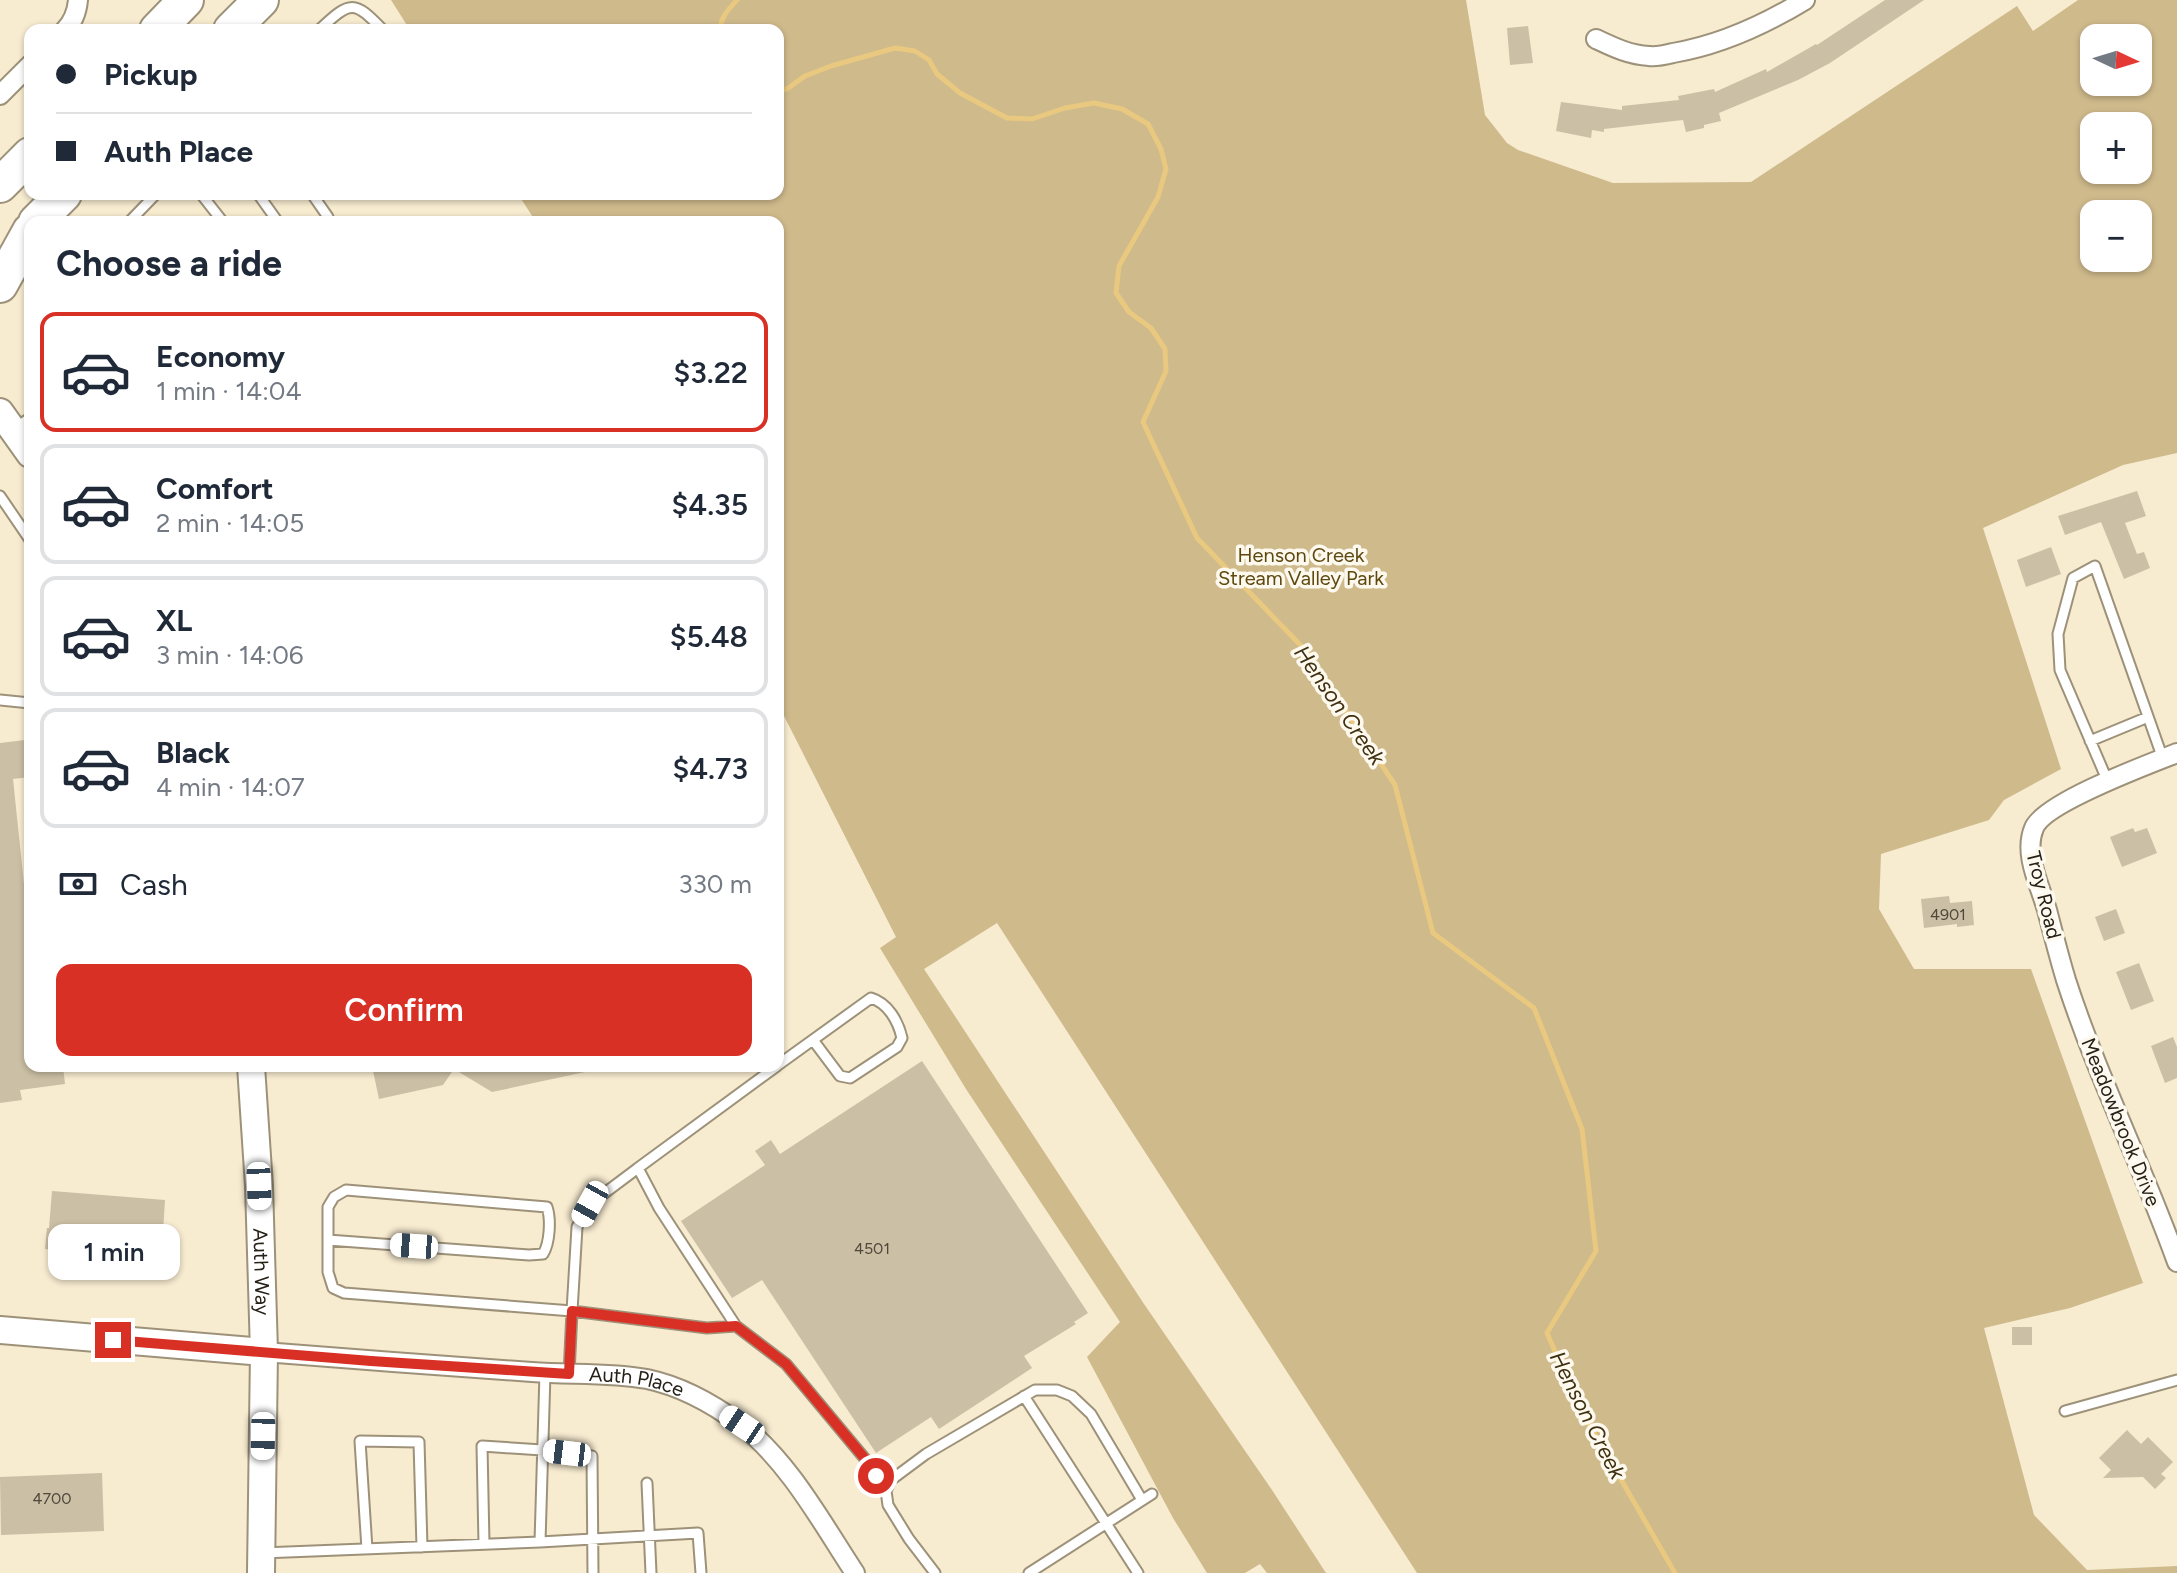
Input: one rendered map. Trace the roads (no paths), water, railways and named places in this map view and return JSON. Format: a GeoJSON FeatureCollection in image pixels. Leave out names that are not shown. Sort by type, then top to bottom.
{"type":"FeatureCollection","features":[{"type":"Feature","properties":{"kind":"highway"},"geometry":{"type":"LineString","coordinates":[[163,24],[186,0]]}},
{"type":"Feature","properties":{"kind":"highway"},"geometry":{"type":"LineString","coordinates":[[237,24],[261,0]]}},
{"type":"Feature","properties":{"kind":"highway"},"geometry":{"type":"LineString","coordinates":[[0,185],[24,161]]}},
{"type":"Feature","properties":{"kind":"highway"},"geometry":{"type":"LineString","coordinates":[[42,216],[58,200]]}},
{"type":"Feature","properties":{"kind":"highway"},"geometry":{"type":"LineString","coordinates":[[0,257],[24,235]]}},
{"type":"Feature","properties":{"kind":"highway"},"geometry":{"type":"LineString","coordinates":[[0,285],[24,240]]}},
{"type":"Feature","properties":{"kind":"street"},"geometry":{"type":"LineString","coordinates":[[68,24],[77,9],[78,0]]}},
{"type":"Feature","properties":{"kind":"street"},"geometry":{"type":"LineString","coordinates":[[1596,39],[1622,52],[1652,57],[1688,51],[1769,22],[1805,0]]}},
{"type":"Feature","properties":{"kind":"street"},"geometry":{"type":"LineString","coordinates":[[0,95],[24,71]]}},
{"type":"Feature","properties":{"kind":"street"},"geometry":{"type":"LineString","coordinates":[[14,420],[24,441]]}},
{"type":"Feature","properties":{"kind":"street","name":"Troy Road"},"geometry":{"type":"LineString","coordinates":[[2067,981],[2033,867],[2031,840],[2034,827],[2040,818],[2075,797],[2170,756]]}},
{"type":"Feature","properties":{"kind":"street","name":"Meadowbrook Drive"},"geometry":{"type":"LineString","coordinates":[[2067,981],[2177,1262]]}},
{"type":"Feature","properties":{"kind":"street","name":"Auth Way"},"geometry":{"type":"LineString","coordinates":[[251,1072],[259,1186],[264,1352],[261,1563]]}},
{"type":"Feature","properties":{"kind":"street","name":"Auth Place"},"geometry":{"type":"LineString","coordinates":[[0,1330],[649,1380],[684,1391],[742,1425],[769,1451],[798,1488],[855,1573]]}},
{"type":"Feature","properties":{"kind":"lane"},"geometry":{"type":"LineString","coordinates":[[325,24],[347,2],[355,1],[369,10],[379,24]]}},
{"type":"Feature","properties":{"kind":"lane"},"geometry":{"type":"LineString","coordinates":[[135,216],[150,200]]}},
{"type":"Feature","properties":{"kind":"lane"},"geometry":{"type":"LineString","coordinates":[[206,200],[218,216]]}},
{"type":"Feature","properties":{"kind":"lane"},"geometry":{"type":"LineString","coordinates":[[0,496],[24,531]]}},
{"type":"Feature","properties":{"kind":"lane"},"geometry":{"type":"LineString","coordinates":[[2108,782],[2060,670],[2058,634],[2073,578],[2095,566],[2148,717],[2170,756]]}},
{"type":"Feature","properties":{"kind":"lane"},"geometry":{"type":"LineString","coordinates":[[0,700],[24,702]]}},
{"type":"Feature","properties":{"kind":"lane"},"geometry":{"type":"LineString","coordinates":[[2090,741],[2148,717]]}},
{"type":"Feature","properties":{"kind":"lane"},"geometry":{"type":"LineString","coordinates":[[784,1062],[813,1040],[871,998],[882,1001],[899,1026],[902,1038],[897,1047],[850,1078],[840,1076],[813,1040]]}},
{"type":"Feature","properties":{"kind":"lane"},"geometry":{"type":"LineString","coordinates":[[569,1374],[577,1227],[590,1204],[770,1072]]}},
{"type":"Feature","properties":{"kind":"lane"},"geometry":{"type":"LineString","coordinates":[[638,1168],[659,1208],[736,1326],[786,1364],[866,1460],[886,1491],[888,1505],[935,1573]]}},
{"type":"Feature","properties":{"kind":"lane"},"geometry":{"type":"LineString","coordinates":[[328,1240],[543,1254],[547,1248],[549,1213],[547,1207],[542,1205],[346,1190],[334,1197],[328,1207],[328,1240],[328,1272],[333,1288],[344,1293],[572,1311],[707,1328],[736,1326]]}},
{"type":"Feature","properties":{"kind":"lane"},"geometry":{"type":"LineString","coordinates":[[540,1542],[545,1373]]}},
{"type":"Feature","properties":{"kind":"lane"},"geometry":{"type":"LineString","coordinates":[[2065,1411],[2177,1380]]}},
{"type":"Feature","properties":{"kind":"lane"},"geometry":{"type":"LineString","coordinates":[[886,1491],[891,1480],[926,1454],[1024,1396],[1035,1390],[1057,1390],[1072,1396],[1091,1414],[1142,1500]]}},
{"type":"Feature","properties":{"kind":"lane"},"geometry":{"type":"LineString","coordinates":[[1024,1396],[1138,1573]]}},
{"type":"Feature","properties":{"kind":"lane"},"geometry":{"type":"LineString","coordinates":[[367,1549],[360,1441],[419,1442],[422,1547]]}},
{"type":"Feature","properties":{"kind":"lane"},"geometry":{"type":"LineString","coordinates":[[484,1544],[482,1446],[592,1456],[593,1573]]}},
{"type":"Feature","properties":{"kind":"lane"},"geometry":{"type":"LineString","coordinates":[[647,1483],[651,1573]]}},
{"type":"Feature","properties":{"kind":"lane"},"geometry":{"type":"LineString","coordinates":[[1029,1573],[1152,1494]]}},
{"type":"Feature","properties":{"kind":"lane"},"geometry":{"type":"LineString","coordinates":[[261,1563],[367,1549],[698,1533],[701,1573]]}},
{"type":"Feature","properties":{"kind":"waterway","name":"Henson Creek"},"geometry":{"type":"LineString","coordinates":[[721,24],[723,17],[737,0]]}},
{"type":"Feature","properties":{"kind":"waterway","name":"Henson Creek"},"geometry":{"type":"LineString","coordinates":[[784,89],[805,76],[831,66],[895,48],[915,51],[929,60],[937,74],[960,93],[1007,118],[1032,119],[1065,108],[1094,103],[1122,109],[1148,124],[1161,149],[1166,169],[1158,197],[1119,266],[1116,293],[1129,312],[1151,328],[1165,349],[1166,371],[1143,422],[1197,538],[1308,653],[1395,785],[1433,933],[1534,1008],[1582,1129],[1596,1251],[1547,1333],[1582,1412],[1675,1573]]}},
{"type":"Feature","properties":{"kind":"park label","name":"Henson Creek Stream Valley Park"},"geometry":{"type":"Point","coordinates":[1301,566]}}]}
